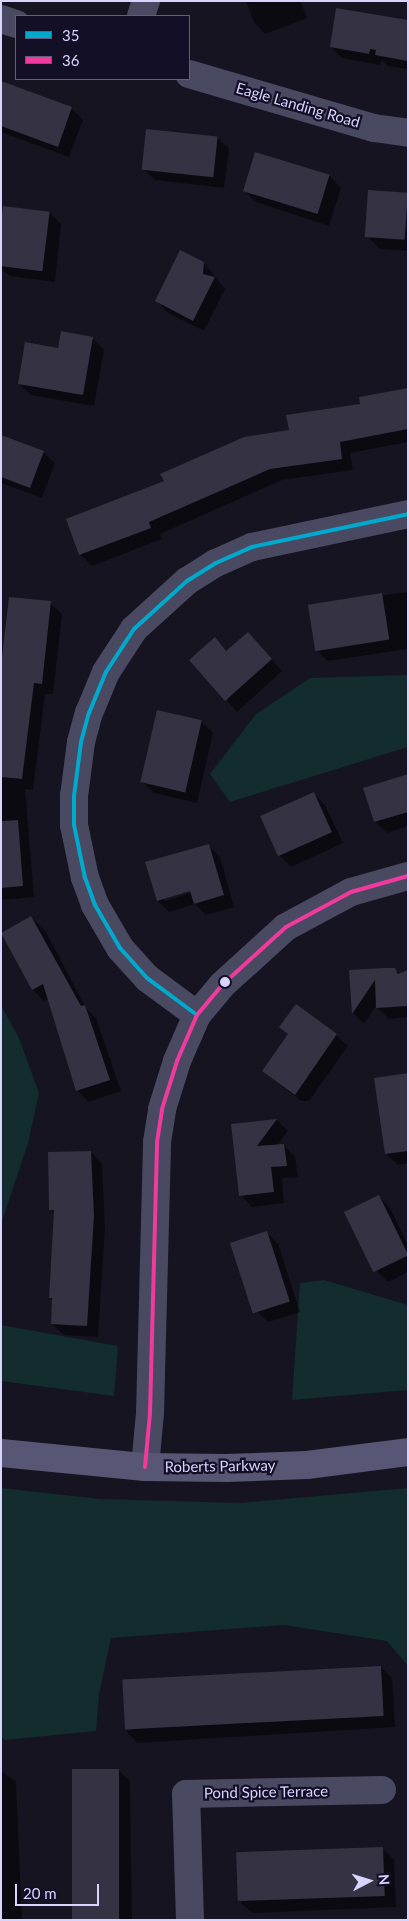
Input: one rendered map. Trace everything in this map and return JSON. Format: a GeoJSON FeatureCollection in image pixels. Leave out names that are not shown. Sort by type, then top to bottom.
{"type":"FeatureCollection","features":[{"type":"Feature","properties":{"kind":"main road","name":"Roberts Parkway"},"geometry":{"type":"LineString","coordinates":[[1,1453],[145,1467],[307,1465],[408,1452]]}},
{"type":"Feature","properties":{"kind":"street"},"geometry":{"type":"LineString","coordinates":[[141,15],[146,1]]}},
{"type":"Feature","properties":{"kind":"street"},"geometry":{"type":"LineString","coordinates":[[1,20],[15,24]]}},
{"type":"Feature","properties":{"kind":"street","name":"Eagle Landing Road"},"geometry":{"type":"LineString","coordinates":[[190,74],[374,128],[408,133]]}},
{"type":"Feature","properties":{"kind":"street"},"geometry":{"type":"LineString","coordinates":[[197,1016],[147,978],[120,948],[95,905],[85,878],[74,825],[74,796],[81,742],[106,672],[134,629],[164,599],[216,563],[280,539],[408,514]]}},
{"type":"Feature","properties":{"kind":"street"},"geometry":{"type":"LineString","coordinates":[[145,1467],[150,1413],[157,1142],[162,1109],[176,1061],[197,1016],[222,985],[286,927],[351,892],[408,876]]}},
{"type":"Feature","properties":{"kind":"street","name":"Pond Spice Terrace"},"geometry":{"type":"LineString","coordinates":[[190,1920],[186,1794],[382,1790]]}},
{"type":"Feature","properties":{"kind":"green space"},"geometry":{"type":"Polygon","coordinates":[[[408,675],[408,747],[230,802],[210,774],[256,714],[310,678],[408,675]]]}},
{"type":"Feature","properties":{"kind":"green space"},"geometry":{"type":"Polygon","coordinates":[[[1,1005],[19,1038],[39,1093],[28,1143],[1,1224],[1,1005]]]}},
{"type":"Feature","properties":{"kind":"green space"},"geometry":{"type":"Polygon","coordinates":[[[324,1280],[408,1305],[408,1390],[292,1400],[300,1283],[324,1280]]]}},
{"type":"Feature","properties":{"kind":"green space"},"geometry":{"type":"Polygon","coordinates":[[[1,1325],[118,1346],[114,1396],[1,1381],[1,1325]]]}},
{"type":"Feature","properties":{"kind":"green space"},"geometry":{"type":"Polygon","coordinates":[[[1,1488],[100,1499],[240,1503],[408,1488],[408,1666],[387,1641],[284,1625],[111,1638],[99,1694],[96,1731],[5,1740],[1,1736],[1,1488]]]}},
{"type":"Feature","properties":{"kind":"building"},"geometry":{"type":"Polygon","coordinates":[[[336,8],[408,20],[408,61],[375,55],[376,50],[370,49],[369,54],[330,47],[336,8]]]}},
{"type":"Feature","properties":{"kind":"building"},"geometry":{"type":"Polygon","coordinates":[[[1,81],[72,107],[58,147],[1,126],[1,81]]]}},
{"type":"Feature","properties":{"kind":"building"},"geometry":{"type":"Polygon","coordinates":[[[146,129],[218,137],[213,177],[142,170],[146,129]]]}},
{"type":"Feature","properties":{"kind":"building"},"geometry":{"type":"Polygon","coordinates":[[[255,152],[330,175],[318,214],[243,191],[255,152]]]}},
{"type":"Feature","properties":{"kind":"building"},"geometry":{"type":"Polygon","coordinates":[[[368,190],[408,193],[405,240],[365,237],[368,190]]]}},
{"type":"Feature","properties":{"kind":"building"},"geometry":{"type":"Polygon","coordinates":[[[3,206],[50,212],[42,271],[1,266],[3,206]]]}},
{"type":"Feature","properties":{"kind":"building"},"geometry":{"type":"Polygon","coordinates":[[[180,250],[204,262],[203,274],[215,277],[193,321],[155,301],[180,250]]]}},
{"type":"Feature","properties":{"kind":"building"},"geometry":{"type":"Polygon","coordinates":[[[61,331],[93,337],[83,395],[18,384],[25,342],[58,348],[61,331]]]}},
{"type":"Feature","properties":{"kind":"building"},"geometry":{"type":"Polygon","coordinates":[[[408,388],[408,429],[340,442],[342,459],[270,469],[149,522],[151,528],[79,555],[66,519],[164,481],[160,474],[244,437],[289,430],[286,415],[360,404],[359,397],[408,388]]]}},
{"type":"Feature","properties":{"kind":"building"},"geometry":{"type":"Polygon","coordinates":[[[1,435],[44,451],[30,488],[1,477],[1,435]]]}},
{"type":"Feature","properties":{"kind":"building"},"geometry":{"type":"Polygon","coordinates":[[[382,593],[389,639],[315,651],[308,605],[382,593]]]}},
{"type":"Feature","properties":{"kind":"building"},"geometry":{"type":"Polygon","coordinates":[[[9,597],[51,601],[42,684],[34,683],[22,779],[1,777],[1,665],[9,597]]]}},
{"type":"Feature","properties":{"kind":"building"},"geometry":{"type":"Polygon","coordinates":[[[248,632],[272,659],[225,701],[189,660],[215,637],[226,651],[248,632]]]}},
{"type":"Feature","properties":{"kind":"building"},"geometry":{"type":"Polygon","coordinates":[[[157,710],[202,720],[185,792],[140,782],[157,710]]]}},
{"type":"Feature","properties":{"kind":"building"},"geometry":{"type":"Polygon","coordinates":[[[408,774],[408,812],[374,822],[363,788],[408,774]]]}},
{"type":"Feature","properties":{"kind":"building"},"geometry":{"type":"Polygon","coordinates":[[[314,792],[332,832],[278,856],[260,816],[314,792]]]}},
{"type":"Feature","properties":{"kind":"building"},"geometry":{"type":"Polygon","coordinates":[[[18,820],[23,886],[1,888],[1,821],[18,820]]]}},
{"type":"Feature","properties":{"kind":"building"},"geometry":{"type":"Polygon","coordinates":[[[209,844],[224,895],[194,904],[190,891],[157,901],[145,862],[209,844]]]}},
{"type":"Feature","properties":{"kind":"building"},"geometry":{"type":"Polygon","coordinates":[[[31,916],[81,1006],[85,1005],[110,1080],[76,1091],[43,984],[32,990],[1,933],[31,916]]]}},
{"type":"Feature","properties":{"kind":"building"},"geometry":{"type":"Polygon","coordinates":[[[395,968],[398,974],[408,970],[408,1006],[376,1008],[375,980],[352,1014],[349,970],[395,968]]]}},
{"type":"Feature","properties":{"kind":"building"},"geometry":{"type":"Polygon","coordinates":[[[296,1004],[337,1034],[295,1095],[262,1071],[288,1034],[279,1027],[296,1004]]]}},
{"type":"Feature","properties":{"kind":"building"},"geometry":{"type":"Polygon","coordinates":[[[408,1073],[408,1151],[385,1154],[374,1078],[408,1073]]]}},
{"type":"Feature","properties":{"kind":"building"},"geometry":{"type":"Polygon","coordinates":[[[277,1119],[257,1146],[284,1144],[287,1166],[271,1167],[274,1192],[239,1196],[231,1124],[277,1119]]]}},
{"type":"Feature","properties":{"kind":"building"},"geometry":{"type":"Polygon","coordinates":[[[91,1151],[94,1216],[87,1326],[51,1324],[52,1298],[49,1298],[54,1210],[49,1210],[48,1152],[91,1151]]]}},
{"type":"Feature","properties":{"kind":"building"},"geometry":{"type":"Polygon","coordinates":[[[379,1195],[408,1255],[373,1272],[344,1212],[379,1195]]]}},
{"type":"Feature","properties":{"kind":"building"},"geometry":{"type":"Polygon","coordinates":[[[267,1231],[290,1301],[253,1313],[230,1243],[267,1231]]]}},
{"type":"Feature","properties":{"kind":"building"},"geometry":{"type":"Polygon","coordinates":[[[381,1666],[384,1716],[125,1729],[122,1680],[381,1666]]]}},
{"type":"Feature","properties":{"kind":"building"},"geometry":{"type":"Polygon","coordinates":[[[72,1769],[119,1769],[119,1920],[72,1920],[72,1769]]]}},
{"type":"Feature","properties":{"kind":"building"},"geometry":{"type":"Polygon","coordinates":[[[383,1847],[385,1896],[238,1901],[236,1852],[383,1847]]]}},
{"type":"Feature","properties":{"kind":"transit line","name":"35"},"geometry":{"type":"LineString","coordinates":[[197,1015],[147,978],[120,948],[95,905],[85,878],[74,825],[74,796],[81,742],[89,713],[106,672],[134,629],[187,581],[216,563],[252,547],[408,514]]}},
{"type":"Feature","properties":{"kind":"transit line","name":"36"},"geometry":{"type":"LineString","coordinates":[[145,1467],[150,1413],[157,1142],[162,1109],[177,1061],[197,1015],[222,985],[286,927],[351,892],[408,876]]}}]}
